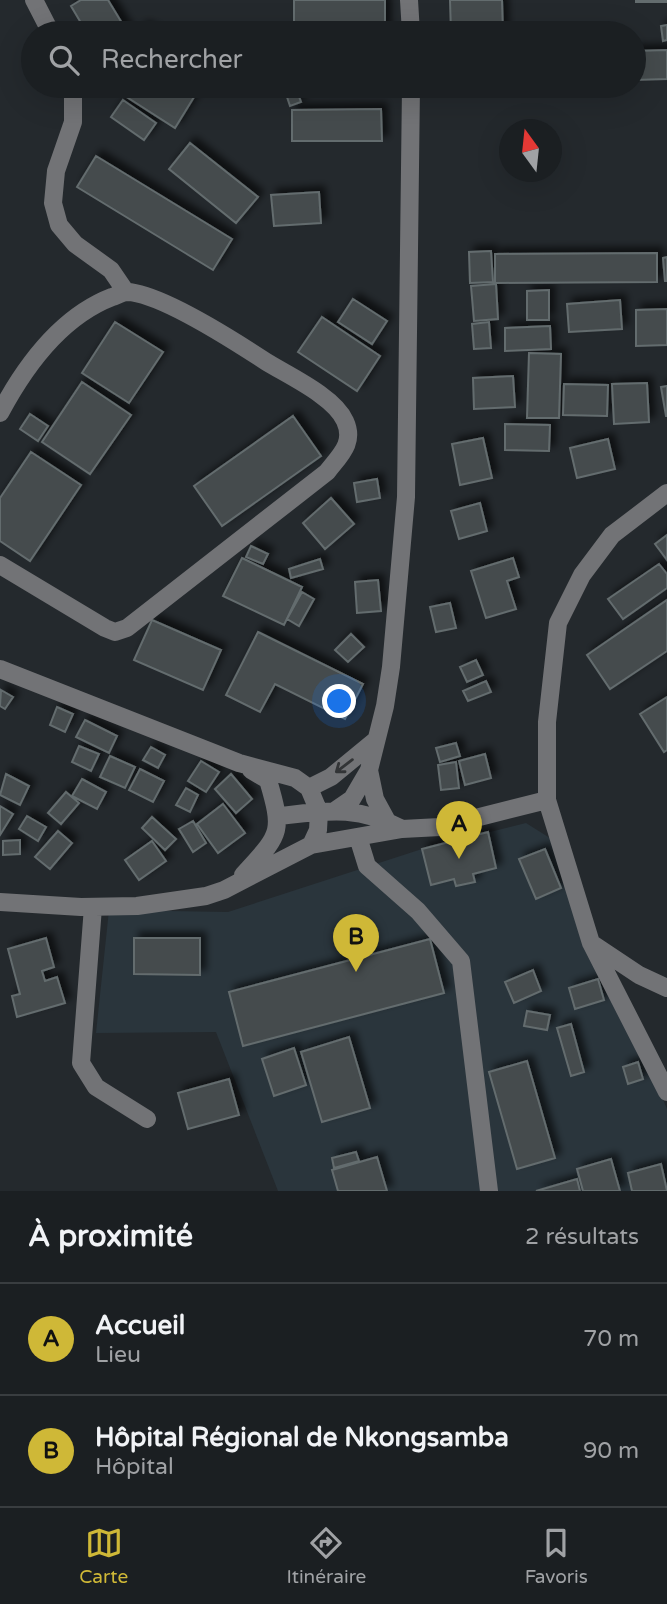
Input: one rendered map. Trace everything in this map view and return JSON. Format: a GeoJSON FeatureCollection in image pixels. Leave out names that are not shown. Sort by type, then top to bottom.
{"type":"FeatureCollection","features":[{"type":"Feature","properties":{"kind":"street"},"geometry":{"type":"LineString","coordinates":[[34,0],[45,21]]}},
{"type":"Feature","properties":{"kind":"street"},"geometry":{"type":"LineString","coordinates":[[409,0],[410,21]]}},
{"type":"Feature","properties":{"kind":"street"},"geometry":{"type":"LineString","coordinates":[[73,98],[73,122],[56,171],[53,203],[59,225],[75,244],[111,270],[126,292]]}},
{"type":"Feature","properties":{"kind":"street"},"geometry":{"type":"LineString","coordinates":[[311,845],[327,811],[352,799],[369,770],[391,667],[406,497],[411,98]]}},
{"type":"Feature","properties":{"kind":"street"},"geometry":{"type":"LineString","coordinates":[[0,413],[33,360],[54,335],[99,302],[126,292],[148,298],[184,314],[299,381],[344,419],[349,435],[347,447],[327,472],[127,628],[115,632],[105,628],[0,565]]}},
{"type":"Feature","properties":{"kind":"street"},"geometry":{"type":"LineString","coordinates":[[667,493],[612,535],[582,575],[558,623],[547,722],[547,800],[591,943],[667,1092]]}},
{"type":"Feature","properties":{"kind":"street"},"geometry":{"type":"LineString","coordinates":[[0,668],[239,762],[295,778],[309,788],[327,811]]}},
{"type":"Feature","properties":{"kind":"street"},"geometry":{"type":"LineString","coordinates":[[309,788],[331,777],[376,740]]}},
{"type":"Feature","properties":{"kind":"street"},"geometry":{"type":"LineString","coordinates":[[234,885],[264,851],[277,831],[279,816],[268,780],[239,762]]}},
{"type":"Feature","properties":{"kind":"street"},"geometry":{"type":"LineString","coordinates":[[369,770],[375,799],[394,825]]}},
{"type":"Feature","properties":{"kind":"street"},"geometry":{"type":"LineString","coordinates":[[279,816],[327,811],[368,814],[394,825],[440,827],[547,800]]}},
{"type":"Feature","properties":{"kind":"street"},"geometry":{"type":"LineString","coordinates":[[81,907],[169,903],[206,896],[234,885],[311,845],[358,837],[394,825]]}},
{"type":"Feature","properties":{"kind":"street"},"geometry":{"type":"LineString","coordinates":[[358,837],[367,866],[418,911],[461,961],[489,1191]]}},
{"type":"Feature","properties":{"kind":"street"},"geometry":{"type":"LineString","coordinates":[[0,902],[93,907],[80,1063],[96,1087],[148,1119]]}},
{"type":"Feature","properties":{"kind":"street"},"geometry":{"type":"LineString","coordinates":[[591,943],[639,975],[667,988]]}},
{"type":"Feature","properties":{"kind":"shaded area"},"geometry":{"type":"Polygon","coordinates":[[[526,823],[553,840],[667,1109],[667,1191],[278,1191],[216,1032],[96,1033],[109,910],[228,912],[422,849],[526,823]]]}},
{"type":"Feature","properties":{"kind":"building"},"geometry":{"type":"Polygon","coordinates":[[[81,0],[108,0],[121,21],[80,21],[71,6],[81,0]]]}},
{"type":"Feature","properties":{"kind":"building"},"geometry":{"type":"Polygon","coordinates":[[[294,0],[385,0],[385,21],[294,21],[294,0]]]}},
{"type":"Feature","properties":{"kind":"building"},"geometry":{"type":"Polygon","coordinates":[[[450,0],[502,0],[503,21],[451,21],[450,0]]]}},
{"type":"Feature","properties":{"kind":"building"},"geometry":{"type":"Polygon","coordinates":[[[667,0],[667,2],[636,2],[667,0]]]}},
{"type":"Feature","properties":{"kind":"building"},"geometry":{"type":"Polygon","coordinates":[[[667,25],[667,40],[663,41],[661,26],[667,25]]]}},
{"type":"Feature","properties":{"kind":"building"},"geometry":{"type":"Polygon","coordinates":[[[667,50],[667,79],[646,80],[646,51],[667,50]]]}},
{"type":"Feature","properties":{"kind":"building"},"geometry":{"type":"Polygon","coordinates":[[[128,98],[193,98],[175,128],[128,98]]]}},
{"type":"Feature","properties":{"kind":"building"},"geometry":{"type":"Polygon","coordinates":[[[287,98],[300,98],[301,102],[290,106],[287,98]]]}},
{"type":"Feature","properties":{"kind":"building"},"geometry":{"type":"Polygon","coordinates":[[[123,100],[156,123],[144,140],[111,117],[123,100]]]}},
{"type":"Feature","properties":{"kind":"building"},"geometry":{"type":"Polygon","coordinates":[[[381,109],[382,141],[292,141],[292,110],[381,109]]]}},
{"type":"Feature","properties":{"kind":"building"},"geometry":{"type":"Polygon","coordinates":[[[190,143],[258,197],[236,223],[169,169],[190,143]]]}},
{"type":"Feature","properties":{"kind":"building"},"geometry":{"type":"Polygon","coordinates":[[[96,156],[232,239],[213,270],[77,187],[96,156]]]}},
{"type":"Feature","properties":{"kind":"building"},"geometry":{"type":"Polygon","coordinates":[[[319,192],[321,223],[274,226],[271,195],[319,192]]]}},
{"type":"Feature","properties":{"kind":"building"},"geometry":{"type":"Polygon","coordinates":[[[491,251],[493,282],[470,283],[469,252],[491,251]]]}},
{"type":"Feature","properties":{"kind":"building"},"geometry":{"type":"Polygon","coordinates":[[[657,253],[657,282],[495,283],[495,254],[657,253]]]}},
{"type":"Feature","properties":{"kind":"building"},"geometry":{"type":"Polygon","coordinates":[[[667,257],[667,281],[665,281],[663,258],[667,257]]]}},
{"type":"Feature","properties":{"kind":"building"},"geometry":{"type":"Polygon","coordinates":[[[496,284],[498,319],[474,321],[471,286],[496,284]]]}},
{"type":"Feature","properties":{"kind":"building"},"geometry":{"type":"Polygon","coordinates":[[[549,290],[549,320],[527,320],[527,291],[549,290]]]}},
{"type":"Feature","properties":{"kind":"building"},"geometry":{"type":"Polygon","coordinates":[[[353,299],[387,321],[372,344],[338,322],[353,299]]]}},
{"type":"Feature","properties":{"kind":"building"},"geometry":{"type":"Polygon","coordinates":[[[620,300],[622,329],[569,332],[567,304],[620,300]]]}},
{"type":"Feature","properties":{"kind":"building"},"geometry":{"type":"Polygon","coordinates":[[[667,309],[667,345],[636,346],[636,310],[667,309]]]}},
{"type":"Feature","properties":{"kind":"building"},"geometry":{"type":"Polygon","coordinates":[[[322,317],[380,356],[357,391],[298,352],[322,317]]]}},
{"type":"Feature","properties":{"kind":"building"},"geometry":{"type":"Polygon","coordinates":[[[115,322],[163,352],[129,403],[82,373],[115,322]]]}},
{"type":"Feature","properties":{"kind":"building"},"geometry":{"type":"Polygon","coordinates":[[[489,322],[491,348],[474,349],[472,324],[489,322]]]}},
{"type":"Feature","properties":{"kind":"building"},"geometry":{"type":"Polygon","coordinates":[[[550,326],[551,349],[505,351],[505,328],[550,326]]]}},
{"type":"Feature","properties":{"kind":"building"},"geometry":{"type":"Polygon","coordinates":[[[529,353],[561,354],[559,418],[527,418],[529,353]]]}},
{"type":"Feature","properties":{"kind":"building"},"geometry":{"type":"Polygon","coordinates":[[[513,376],[515,407],[474,409],[473,378],[513,376]]]}},
{"type":"Feature","properties":{"kind":"building"},"geometry":{"type":"Polygon","coordinates":[[[82,382],[131,415],[90,474],[42,442],[82,382]]]}},
{"type":"Feature","properties":{"kind":"building"},"geometry":{"type":"Polygon","coordinates":[[[647,383],[649,422],[614,424],[612,384],[647,383]]]}},
{"type":"Feature","properties":{"kind":"building"},"geometry":{"type":"Polygon","coordinates":[[[564,384],[608,385],[607,416],[563,415],[564,384]]]}},
{"type":"Feature","properties":{"kind":"building"},"geometry":{"type":"Polygon","coordinates":[[[667,386],[667,416],[666,416],[661,387],[667,386]]]}},
{"type":"Feature","properties":{"kind":"building"},"geometry":{"type":"Polygon","coordinates":[[[30,414],[48,426],[38,441],[20,429],[30,414]]]}},
{"type":"Feature","properties":{"kind":"building"},"geometry":{"type":"Polygon","coordinates":[[[293,416],[321,456],[222,526],[194,486],[293,416]]]}},
{"type":"Feature","properties":{"kind":"building"},"geometry":{"type":"Polygon","coordinates":[[[505,424],[550,425],[549,451],[505,450],[505,424]]]}},
{"type":"Feature","properties":{"kind":"building"},"geometry":{"type":"Polygon","coordinates":[[[483,438],[492,478],[460,485],[452,444],[483,438]]]}},
{"type":"Feature","properties":{"kind":"building"},"geometry":{"type":"Polygon","coordinates":[[[608,439],[615,469],[577,478],[570,448],[608,439]]]}},
{"type":"Feature","properties":{"kind":"building"},"geometry":{"type":"Polygon","coordinates":[[[31,452],[81,485],[30,561],[0,541],[0,498],[31,452]]]}},
{"type":"Feature","properties":{"kind":"building"},"geometry":{"type":"Polygon","coordinates":[[[377,479],[380,498],[357,502],[354,483],[377,479]]]}},
{"type":"Feature","properties":{"kind":"building"},"geometry":{"type":"Polygon","coordinates":[[[331,498],[354,524],[325,549],[303,523],[331,498]]]}},
{"type":"Feature","properties":{"kind":"building"},"geometry":{"type":"Polygon","coordinates":[[[480,503],[487,531],[459,539],[451,511],[480,503]]]}},
{"type":"Feature","properties":{"kind":"building"},"geometry":{"type":"Polygon","coordinates":[[[667,535],[667,560],[655,544],[667,535]]]}},
{"type":"Feature","properties":{"kind":"building"},"geometry":{"type":"Polygon","coordinates":[[[251,546],[268,554],[263,564],[246,557],[251,546]]]}},
{"type":"Feature","properties":{"kind":"building"},"geometry":{"type":"Polygon","coordinates":[[[242,558],[302,587],[284,625],[223,596],[242,558]]]}},
{"type":"Feature","properties":{"kind":"building"},"geometry":{"type":"Polygon","coordinates":[[[513,558],[519,577],[507,581],[516,609],[486,618],[471,571],[513,558]]]}},
{"type":"Feature","properties":{"kind":"building"},"geometry":{"type":"Polygon","coordinates":[[[320,559],[323,569],[291,578],[289,569],[320,559]]]}},
{"type":"Feature","properties":{"kind":"building"},"geometry":{"type":"Polygon","coordinates":[[[659,564],[667,574],[667,588],[623,619],[608,599],[659,564]]]}},
{"type":"Feature","properties":{"kind":"building"},"geometry":{"type":"Polygon","coordinates":[[[378,580],[381,611],[357,613],[355,582],[378,580]]]}},
{"type":"Feature","properties":{"kind":"building"},"geometry":{"type":"Polygon","coordinates":[[[302,592],[314,599],[299,626],[287,619],[302,592]]]}},
{"type":"Feature","properties":{"kind":"building"},"geometry":{"type":"Polygon","coordinates":[[[667,600],[667,651],[610,689],[587,655],[667,600]]]}},
{"type":"Feature","properties":{"kind":"building"},"geometry":{"type":"Polygon","coordinates":[[[450,603],[456,628],[436,632],[430,607],[450,603]]]}},
{"type":"Feature","properties":{"kind":"building"},"geometry":{"type":"Polygon","coordinates":[[[152,620],[221,650],[203,690],[134,660],[152,620]]]}},
{"type":"Feature","properties":{"kind":"building"},"geometry":{"type":"Polygon","coordinates":[[[258,632],[363,684],[345,719],[275,684],[260,712],[226,695],[258,632]]]}},
{"type":"Feature","properties":{"kind":"building"},"geometry":{"type":"Polygon","coordinates":[[[351,634],[364,647],[348,662],[335,650],[351,634]]]}},
{"type":"Feature","properties":{"kind":"building"},"geometry":{"type":"Polygon","coordinates":[[[476,660],[483,675],[467,682],[460,667],[476,660]]]}},
{"type":"Feature","properties":{"kind":"building"},"geometry":{"type":"Polygon","coordinates":[[[486,681],[491,692],[468,701],[463,691],[486,681]]]}},
{"type":"Feature","properties":{"kind":"building"},"geometry":{"type":"Polygon","coordinates":[[[1,690],[13,697],[5,709],[0,706],[1,690]]]}},
{"type":"Feature","properties":{"kind":"building"},"geometry":{"type":"Polygon","coordinates":[[[667,697],[667,750],[664,752],[640,714],[667,697]]]}},
{"type":"Feature","properties":{"kind":"building"},"geometry":{"type":"Polygon","coordinates":[[[57,707],[73,714],[65,732],[50,725],[57,707]]]}},
{"type":"Feature","properties":{"kind":"building"},"geometry":{"type":"Polygon","coordinates":[[[85,720],[117,736],[109,753],[76,737],[85,720]]]}},
{"type":"Feature","properties":{"kind":"building"},"geometry":{"type":"Polygon","coordinates":[[[456,743],[460,756],[440,762],[436,748],[456,743]]]}},
{"type":"Feature","properties":{"kind":"building"},"geometry":{"type":"Polygon","coordinates":[[[79,746],[99,754],[91,771],[72,762],[79,746]]]}},
{"type":"Feature","properties":{"kind":"building"},"geometry":{"type":"Polygon","coordinates":[[[151,747],[165,755],[158,768],[143,760],[151,747]]]}},
{"type":"Feature","properties":{"kind":"building"},"geometry":{"type":"Polygon","coordinates":[[[485,754],[491,778],[465,785],[459,761],[485,754]]]}},
{"type":"Feature","properties":{"kind":"building"},"geometry":{"type":"Polygon","coordinates":[[[110,756],[135,767],[125,788],[100,777],[110,756]]]}},
{"type":"Feature","properties":{"kind":"building"},"geometry":{"type":"Polygon","coordinates":[[[201,761],[219,772],[206,792],[188,781],[201,761]]]}},
{"type":"Feature","properties":{"kind":"building"},"geometry":{"type":"Polygon","coordinates":[[[456,762],[459,788],[441,790],[438,765],[456,762]]]}},
{"type":"Feature","properties":{"kind":"building"},"geometry":{"type":"Polygon","coordinates":[[[140,769],[164,781],[153,802],[129,790],[140,769]]]}},
{"type":"Feature","properties":{"kind":"building"},"geometry":{"type":"Polygon","coordinates":[[[6,774],[29,786],[20,805],[0,795],[6,774]]]}},
{"type":"Feature","properties":{"kind":"building"},"geometry":{"type":"Polygon","coordinates":[[[231,774],[252,799],[236,813],[215,789],[231,774]]]}},
{"type":"Feature","properties":{"kind":"building"},"geometry":{"type":"Polygon","coordinates":[[[82,779],[106,792],[97,809],[72,796],[82,779]]]}},
{"type":"Feature","properties":{"kind":"building"},"geometry":{"type":"Polygon","coordinates":[[[186,788],[198,795],[190,812],[176,805],[186,788]]]}},
{"type":"Feature","properties":{"kind":"building"},"geometry":{"type":"Polygon","coordinates":[[[66,792],[79,803],[61,824],[48,813],[66,792]]]}},
{"type":"Feature","properties":{"kind":"building"},"geometry":{"type":"Polygon","coordinates":[[[223,804],[245,833],[218,853],[197,824],[223,804]]]}},
{"type":"Feature","properties":{"kind":"building"},"geometry":{"type":"Polygon","coordinates":[[[0,806],[13,814],[0,835],[0,806]]]}},
{"type":"Feature","properties":{"kind":"building"},"geometry":{"type":"Polygon","coordinates":[[[27,816],[46,827],[38,841],[19,829],[27,816]]]}},
{"type":"Feature","properties":{"kind":"building"},"geometry":{"type":"Polygon","coordinates":[[[152,817],[176,839],[165,850],[142,828],[152,817]]]}},
{"type":"Feature","properties":{"kind":"building"},"geometry":{"type":"Polygon","coordinates":[[[193,821],[206,843],[193,852],[179,829],[193,821]]]}},
{"type":"Feature","properties":{"kind":"building"},"geometry":{"type":"Polygon","coordinates":[[[58,831],[72,843],[50,869],[35,857],[58,831]]]}},
{"type":"Feature","properties":{"kind":"building"},"geometry":{"type":"Polygon","coordinates":[[[488,832],[496,868],[473,874],[475,882],[456,886],[454,879],[431,885],[422,849],[488,832]]]}},
{"type":"Feature","properties":{"kind":"building"},"geometry":{"type":"Polygon","coordinates":[[[20,840],[20,854],[3,855],[3,841],[20,840]]]}},
{"type":"Feature","properties":{"kind":"building"},"geometry":{"type":"Polygon","coordinates":[[[152,841],[166,861],[139,880],[125,860],[152,841]]]}},
{"type":"Feature","properties":{"kind":"building"},"geometry":{"type":"Polygon","coordinates":[[[545,849],[561,888],[536,899],[519,859],[545,849]]]}},
{"type":"Feature","properties":{"kind":"building"},"geometry":{"type":"Polygon","coordinates":[[[46,938],[54,967],[42,971],[45,981],[57,977],[65,1003],[17,1017],[12,996],[20,994],[8,949],[46,938]]]}},
{"type":"Feature","properties":{"kind":"building"},"geometry":{"type":"Polygon","coordinates":[[[134,938],[200,938],[200,975],[134,974],[134,938]]]}},
{"type":"Feature","properties":{"kind":"building"},"geometry":{"type":"Polygon","coordinates":[[[430,939],[444,993],[243,1046],[229,992],[430,939]]]}},
{"type":"Feature","properties":{"kind":"building"},"geometry":{"type":"Polygon","coordinates":[[[533,970],[541,991],[514,1003],[505,982],[533,970]]]}},
{"type":"Feature","properties":{"kind":"building"},"geometry":{"type":"Polygon","coordinates":[[[598,979],[604,1000],[575,1009],[569,988],[598,979]]]}},
{"type":"Feature","properties":{"kind":"building"},"geometry":{"type":"Polygon","coordinates":[[[527,1011],[550,1015],[547,1030],[524,1026],[527,1011]]]}},
{"type":"Feature","properties":{"kind":"building"},"geometry":{"type":"Polygon","coordinates":[[[571,1024],[584,1072],[571,1076],[557,1028],[571,1024]]]}},
{"type":"Feature","properties":{"kind":"building"},"geometry":{"type":"Polygon","coordinates":[[[349,1037],[370,1108],[322,1122],[301,1052],[349,1037]]]}},
{"type":"Feature","properties":{"kind":"building"},"geometry":{"type":"Polygon","coordinates":[[[294,1048],[306,1085],[274,1096],[262,1059],[294,1048]]]}},
{"type":"Feature","properties":{"kind":"building"},"geometry":{"type":"Polygon","coordinates":[[[527,1061],[555,1158],[517,1169],[489,1072],[527,1061]]]}},
{"type":"Feature","properties":{"kind":"building"},"geometry":{"type":"Polygon","coordinates":[[[638,1062],[643,1079],[628,1084],[623,1067],[638,1062]]]}},
{"type":"Feature","properties":{"kind":"building"},"geometry":{"type":"Polygon","coordinates":[[[229,1079],[239,1115],[188,1129],[178,1093],[229,1079]]]}},
{"type":"Feature","properties":{"kind":"building"},"geometry":{"type":"Polygon","coordinates":[[[356,1152],[359,1161],[334,1168],[332,1158],[356,1152]]]}},
{"type":"Feature","properties":{"kind":"building"},"geometry":{"type":"Polygon","coordinates":[[[377,1157],[387,1191],[338,1191],[332,1170],[377,1157]]]}},
{"type":"Feature","properties":{"kind":"building"},"geometry":{"type":"Polygon","coordinates":[[[611,1159],[620,1191],[583,1191],[577,1169],[611,1159]]]}},
{"type":"Feature","properties":{"kind":"building"},"geometry":{"type":"Polygon","coordinates":[[[661,1164],[667,1191],[632,1191],[628,1173],[661,1164]]]}},
{"type":"Feature","properties":{"kind":"building"},"geometry":{"type":"Polygon","coordinates":[[[577,1179],[580,1191],[536,1191],[577,1179]]]}},
{"type":"Feature","properties":{"kind":"place","name":"Accueil"},"geometry":{"type":"Point","coordinates":[459,859]}},
{"type":"Feature","properties":{"kind":"place","name":"Hôpital Régional de Nkongsamba"},"geometry":{"type":"Point","coordinates":[356,972]}}]}
